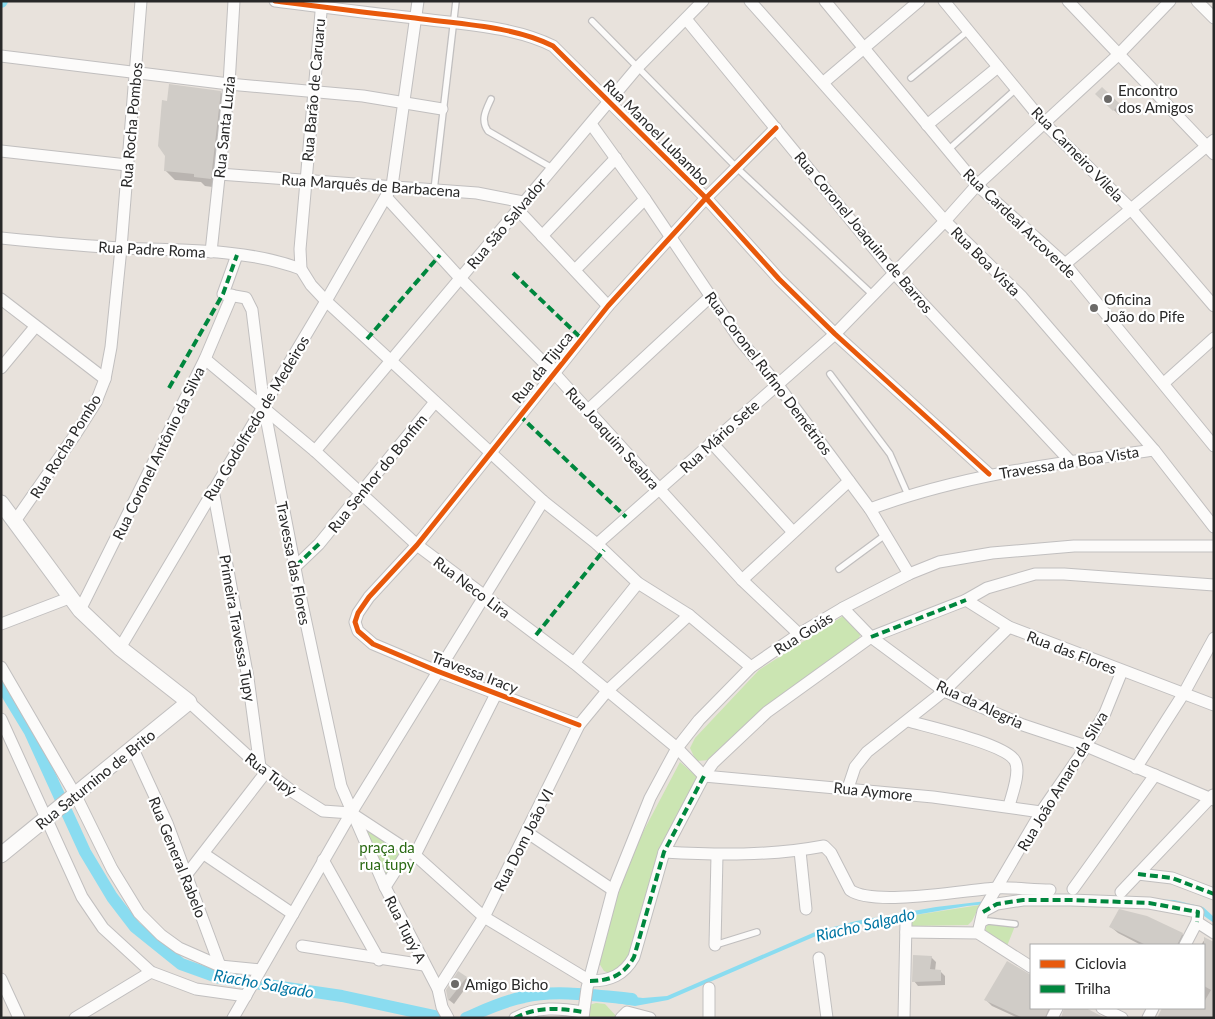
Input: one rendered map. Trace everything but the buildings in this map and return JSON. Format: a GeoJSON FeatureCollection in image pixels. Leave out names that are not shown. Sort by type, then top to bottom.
{"type":"FeatureCollection","features":[{"type":"Feature","properties":{"kind":"street","name":"Rua Rocha Pombos"},"geometry":{"type":"LineString","coordinates":[[121,248],[126,165],[137,73],[141,1]]}},
{"type":"Feature","properties":{"kind":"street","name":"Rua Santa Luzia"},"geometry":{"type":"LineString","coordinates":[[211,252],[229,84],[234,1]]}},
{"type":"Feature","properties":{"kind":"street","name":"Rua Manoel Lubambo"},"geometry":{"type":"LineString","coordinates":[[275,1],[322,4],[452,22],[520,34],[539,39],[553,46],[608,103],[706,198],[779,279],[835,334],[989,474]]}},
{"type":"Feature","properties":{"kind":"street","name":"Rua Godolfredo de Medeiros"},"geometry":{"type":"LineString","coordinates":[[120,648],[326,302],[392,186],[418,1]]}},
{"type":"Feature","properties":{"kind":"street","name":"Rua Boa Vista"},"geometry":{"type":"LineString","coordinates":[[750,1],[824,82],[945,221],[1022,297],[1154,450],[1214,527]]}},
{"type":"Feature","properties":{"kind":"street"},"geometry":{"type":"LineString","coordinates":[[824,82],[919,1]]}},
{"type":"Feature","properties":{"kind":"street","name":"Rua Carneiro Vilela"},"geometry":{"type":"LineString","coordinates":[[944,1],[1045,124],[1130,208],[1214,306]]}},
{"type":"Feature","properties":{"kind":"street"},"geometry":{"type":"LineString","coordinates":[[1065,264],[1130,208],[1211,147],[1118,55],[1068,1]]}},
{"type":"Feature","properties":{"kind":"street","name":"Rua Mário Sete"},"geometry":{"type":"LineString","coordinates":[[597,544],[835,334],[945,221],[977,185],[1118,55],[1170,1]]}},
{"type":"Feature","properties":{"kind":"street"},"geometry":{"type":"LineString","coordinates":[[1197,1],[1214,18]]}},
{"type":"Feature","properties":{"kind":"street","name":"Rua São Salvador"},"geometry":{"type":"LineString","coordinates":[[315,451],[637,68],[701,2]]}},
{"type":"Feature","properties":{"kind":"street","name":"Rua Cardeal Arcoverde"},"geometry":{"type":"LineString","coordinates":[[829,3],[863,48],[977,185],[1065,264],[1214,446]]}},
{"type":"Feature","properties":{"kind":"street","name":"Rua Barão de Caruaru"},"geometry":{"type":"LineString","coordinates":[[301,269],[301,225],[322,4]]}},
{"type":"Feature","properties":{"kind":"street","name":"Rua Coronel Joaquim de Barros"},"geometry":{"type":"LineString","coordinates":[[686,19],[894,273],[1070,461]]}},
{"type":"Feature","properties":{"kind":"street"},"geometry":{"type":"LineString","coordinates":[[1,56],[229,84],[313,90],[405,102],[442,109]]}},
{"type":"Feature","properties":{"kind":"street"},"geometry":{"type":"LineString","coordinates":[[927,125],[998,67]]}},
{"type":"Feature","properties":{"kind":"street","name":"Rua Coronel Rufino Demétrios"},"geometry":{"type":"LineString","coordinates":[[591,124],[645,199],[740,340],[777,384],[870,509],[909,574]]}},
{"type":"Feature","properties":{"kind":"street","name":"Rua da Tijuca"},"geometry":{"type":"LineString","coordinates":[[364,637],[358,631],[355,622],[358,613],[369,598],[417,545],[608,306],[706,198],[738,169],[776,128]]}},
{"type":"Feature","properties":{"kind":"street"},"geometry":{"type":"LineString","coordinates":[[1,151],[126,165]]}},
{"type":"Feature","properties":{"kind":"street"},"geometry":{"type":"LineString","coordinates":[[542,236],[616,158]]}},
{"type":"Feature","properties":{"kind":"street","name":"Rua Marquês de Barbacena"},"geometry":{"type":"LineString","coordinates":[[219,174],[477,193],[520,206]]}},
{"type":"Feature","properties":{"kind":"street","name":"Rua Joaquim Seabra"},"geometry":{"type":"LineString","coordinates":[[386,197],[460,278],[555,374],[742,580],[799,634]]}},
{"type":"Feature","properties":{"kind":"street"},"geometry":{"type":"LineString","coordinates":[[575,270],[645,199]]}},
{"type":"Feature","properties":{"kind":"street"},"geometry":{"type":"LineString","coordinates":[[520,206],[542,236],[608,306]]}},
{"type":"Feature","properties":{"kind":"street","name":"Rua Padre Roma"},"geometry":{"type":"LineString","coordinates":[[1,238],[121,248],[237,254],[285,263],[301,269]]}},
{"type":"Feature","properties":{"kind":"street","name":"Rua Rocha Pombo"},"geometry":{"type":"LineString","coordinates":[[9,520],[76,435],[96,402],[105,379],[111,347],[121,248]]}},
{"type":"Feature","properties":{"kind":"street","name":"Rua Coronel Antônio da Silva"},"geometry":{"type":"LineString","coordinates":[[80,610],[205,359],[228,294],[237,254]]}},
{"type":"Feature","properties":{"kind":"street"},"geometry":{"type":"LineString","coordinates":[[301,269],[311,285],[326,302],[544,501],[597,544],[638,583],[689,615],[751,667]]}},
{"type":"Feature","properties":{"kind":"street","name":"Travessa das Flores"},"geometry":{"type":"LineString","coordinates":[[228,294],[246,298],[252,310],[264,407],[340,786],[351,813]]}},
{"type":"Feature","properties":{"kind":"street"},"geometry":{"type":"LineString","coordinates":[[588,410],[711,296]]}},
{"type":"Feature","properties":{"kind":"street"},"geometry":{"type":"LineString","coordinates":[[1,299],[105,379]]}},
{"type":"Feature","properties":{"kind":"street"},"geometry":{"type":"LineString","coordinates":[[1,368],[35,327]]}},
{"type":"Feature","properties":{"kind":"street"},"geometry":{"type":"LineString","coordinates":[[1164,383],[1214,338]]}},
{"type":"Feature","properties":{"kind":"street","name":"Rua Neco Lira"},"geometry":{"type":"LineString","coordinates":[[205,359],[315,451],[417,545],[574,663],[677,748],[704,776]]}},
{"type":"Feature","properties":{"kind":"street","name":"Rua Senhor do Bonfim"},"geometry":{"type":"LineString","coordinates":[[296,566],[319,544],[435,402]]}},
{"type":"Feature","properties":{"kind":"street"},"geometry":{"type":"LineString","coordinates":[[712,442],[793,532]]}},
{"type":"Feature","properties":{"kind":"street","name":"Travessa da Boa Vista"},"geometry":{"type":"LineString","coordinates":[[870,509],[908,495],[989,474],[1154,450]]}},
{"type":"Feature","properties":{"kind":"street"},"geometry":{"type":"LineString","coordinates":[[742,580],[849,482]]}},
{"type":"Feature","properties":{"kind":"street","name":"Primeira Travessa Tupy"},"geometry":{"type":"LineString","coordinates":[[213,490],[263,770]]}},
{"type":"Feature","properties":{"kind":"street"},"geometry":{"type":"LineString","coordinates":[[233,1018],[351,813],[437,671],[544,501]]}},
{"type":"Feature","properties":{"kind":"street","name":"Rua Tupý"},"geometry":{"type":"LineString","coordinates":[[1,503],[9,520],[80,610],[120,648],[189,702],[263,770],[323,811],[351,813],[412,853],[484,917],[588,984]]}},
{"type":"Feature","properties":{"kind":"street","name":"Rua Goiás"},"geometry":{"type":"LineString","coordinates":[[584,1011],[588,984],[613,890],[650,798],[677,748],[699,720],[751,667],[799,634],[844,608],[909,574],[939,562],[1002,552],[1074,546],[1214,546]]}},
{"type":"Feature","properties":{"kind":"street"},"geometry":{"type":"LineString","coordinates":[[588,984],[605,981],[628,968],[634,957],[664,852],[704,776],[713,763],[767,712],[871,638],[966,600],[986,588],[1035,574],[1048,573],[1214,585]]}},
{"type":"Feature","properties":{"kind":"street"},"geometry":{"type":"LineString","coordinates":[[574,663],[638,583]]}},
{"type":"Feature","properties":{"kind":"street"},"geometry":{"type":"LineString","coordinates":[[1,624],[69,598]]}},
{"type":"Feature","properties":{"kind":"street","name":"Rua das Flores"},"geometry":{"type":"LineString","coordinates":[[966,600],[1009,627],[1214,704]]}},
{"type":"Feature","properties":{"kind":"street","name":"Rua da Alegria"},"geometry":{"type":"LineString","coordinates":[[844,608],[871,638],[944,691],[1023,725],[1086,746],[1136,768],[1212,797]]}},
{"type":"Feature","properties":{"kind":"street","name":"Rua Dom João VI"},"geometry":{"type":"LineString","coordinates":[[438,988],[484,917],[528,833],[579,725],[607,691],[689,615]]}},
{"type":"Feature","properties":{"kind":"street"},"geometry":{"type":"LineString","coordinates":[[848,788],[855,767],[867,752],[944,691],[1009,627]]}},
{"type":"Feature","properties":{"kind":"street","name":"Travessa Iracy"},"geometry":{"type":"LineString","coordinates":[[364,637],[373,644],[437,671],[579,725]]}},
{"type":"Feature","properties":{"kind":"street"},"geometry":{"type":"LineString","coordinates":[[1136,768],[1184,694],[1214,638]]}},
{"type":"Feature","properties":{"kind":"street"},"geometry":{"type":"LineString","coordinates":[[1,667],[75,796],[112,869],[139,913],[161,935],[180,948],[220,966],[260,971]]}},
{"type":"Feature","properties":{"kind":"street","name":"Rua João Amaro da Silva"},"geometry":{"type":"LineString","coordinates":[[983,912],[1041,812],[1086,746],[1104,714],[1122,671]]}},
{"type":"Feature","properties":{"kind":"street"},"geometry":{"type":"LineString","coordinates":[[385,887],[412,853],[496,694]]}},
{"type":"Feature","properties":{"kind":"street","name":"Rua Saturnino de Brito"},"geometry":{"type":"LineString","coordinates":[[1,855],[48,819],[189,702]]}},
{"type":"Feature","properties":{"kind":"street"},"geometry":{"type":"LineString","coordinates":[[1,719],[82,896],[103,928],[151,972],[196,989],[247,994]]}},
{"type":"Feature","properties":{"kind":"street"},"geometry":{"type":"LineString","coordinates":[[908,721],[989,744],[1010,755],[1015,760],[1016,772],[1009,806]]}},
{"type":"Feature","properties":{"kind":"street","name":"Rua General Rabelo"},"geometry":{"type":"LineString","coordinates":[[133,749],[167,823],[220,966]]}},
{"type":"Feature","properties":{"kind":"street"},"geometry":{"type":"LineString","coordinates":[[187,874],[204,854],[263,770]]}},
{"type":"Feature","properties":{"kind":"street"},"geometry":{"type":"LineString","coordinates":[[1073,889],[1156,775]]}},
{"type":"Feature","properties":{"kind":"street","name":"Rua Aymore"},"geometry":{"type":"LineString","coordinates":[[704,776],[848,788],[1009,806],[1041,812]]}},
{"type":"Feature","properties":{"kind":"street"},"geometry":{"type":"LineString","coordinates":[[1121,892],[1212,797]]}},
{"type":"Feature","properties":{"kind":"street","name":"Rua Tupý A"},"geometry":{"type":"LineString","coordinates":[[351,813],[385,887],[424,965],[438,988],[445,1013]]}},
{"type":"Feature","properties":{"kind":"street"},"geometry":{"type":"LineString","coordinates":[[528,833],[613,890]]}},
{"type":"Feature","properties":{"kind":"street"},"geometry":{"type":"LineString","coordinates":[[664,852],[717,855],[800,851],[824,846],[831,852],[850,890],[857,894],[905,897],[997,889],[1050,890]]}},
{"type":"Feature","properties":{"kind":"street"},"geometry":{"type":"LineString","coordinates":[[800,851],[806,909]]}},
{"type":"Feature","properties":{"kind":"street"},"geometry":{"type":"LineString","coordinates":[[204,854],[293,914]]}},
{"type":"Feature","properties":{"kind":"street"},"geometry":{"type":"LineString","coordinates":[[715,945],[717,855]]}},
{"type":"Feature","properties":{"kind":"street"},"geometry":{"type":"LineString","coordinates":[[323,860],[379,960]]}},
{"type":"Feature","properties":{"kind":"street"},"geometry":{"type":"LineString","coordinates":[[1138,874],[1172,878],[1212,889]]}},
{"type":"Feature","properties":{"kind":"street"},"geometry":{"type":"LineString","coordinates":[[979,929],[983,912],[997,904],[1023,900],[1149,903],[1198,912],[1197,922],[1186,944]]}},
{"type":"Feature","properties":{"kind":"street"},"geometry":{"type":"LineString","coordinates":[[1197,922],[1214,933]]}},
{"type":"Feature","properties":{"kind":"street"},"geometry":{"type":"LineString","coordinates":[[904,1018],[906,927],[979,929],[1030,967]]}},
{"type":"Feature","properties":{"kind":"street"},"geometry":{"type":"LineString","coordinates":[[302,946],[379,960],[424,965]]}},
{"type":"Feature","properties":{"kind":"street"},"geometry":{"type":"LineString","coordinates":[[819,958],[827,1018]]}},
{"type":"Feature","properties":{"kind":"street"},"geometry":{"type":"LineString","coordinates":[[75,1018],[151,972]]}},
{"type":"Feature","properties":{"kind":"street"},"geometry":{"type":"LineString","coordinates":[[1,979],[19,1018]]}},
{"type":"Feature","properties":{"kind":"street"},"geometry":{"type":"LineString","coordinates":[[709,988],[709,1018]]}},
{"type":"Feature","properties":{"kind":"street"},"geometry":{"type":"LineString","coordinates":[[1104,1009],[1122,1018]]}},
{"type":"Feature","properties":{"kind":"street"},"geometry":{"type":"LineString","coordinates":[[515,1018],[533,1011],[557,1013],[584,1011]]}},
{"type":"Feature","properties":{"kind":"street"},"geometry":{"type":"LineString","coordinates":[[621,1018],[627,1012],[650,1018]]}},
{"type":"Feature","properties":{"kind":"lane"},"geometry":{"type":"LineString","coordinates":[[434,190],[452,22],[456,1]]}},
{"type":"Feature","properties":{"kind":"lane"},"geometry":{"type":"LineString","coordinates":[[592,21],[738,169],[873,295]]}},
{"type":"Feature","properties":{"kind":"lane"},"geometry":{"type":"LineString","coordinates":[[911,78],[968,31]]}},
{"type":"Feature","properties":{"kind":"lane"},"geometry":{"type":"LineString","coordinates":[[948,150],[1016,89]]}},
{"type":"Feature","properties":{"kind":"lane"},"geometry":{"type":"LineString","coordinates":[[491,99],[483,118],[484,125],[488,131],[552,168]]}},
{"type":"Feature","properties":{"kind":"lane"},"geometry":{"type":"LineString","coordinates":[[830,374],[890,454],[908,495]]}},
{"type":"Feature","properties":{"kind":"lane"},"geometry":{"type":"LineString","coordinates":[[839,569],[885,535]]}},
{"type":"Feature","properties":{"kind":"lane"},"geometry":{"type":"LineString","coordinates":[[979,929],[988,921],[1015,924]]}},
{"type":"Feature","properties":{"kind":"lane"},"geometry":{"type":"LineString","coordinates":[[715,945],[757,932]]}},
{"type":"Feature","properties":{"kind":"green space"},"geometry":{"type":"Polygon","coordinates":[[[843,616],[861,633],[859,638],[710,760],[696,761],[690,748],[695,738],[759,670],[843,616]]]}},
{"type":"Feature","properties":{"kind":"green space"},"geometry":{"type":"Polygon","coordinates":[[[680,762],[696,776],[696,783],[658,854],[628,958],[622,967],[611,974],[604,971],[597,960],[619,885],[632,853],[680,762]]]}},
{"type":"Feature","properties":{"kind":"green space","name":"praça da rua tupy"},"geometry":{"type":"Polygon","coordinates":[[[351,813],[408,851],[385,887],[351,813]]]}},
{"type":"Feature","properties":{"kind":"green space"},"geometry":{"type":"Polygon","coordinates":[[[980,905],[968,925],[909,926],[909,916],[980,905]]]}},
{"type":"Feature","properties":{"kind":"green space"},"geometry":{"type":"Polygon","coordinates":[[[987,924],[1015,926],[1007,946],[985,931],[987,924]]]}},
{"type":"Feature","properties":{"kind":"green space"},"geometry":{"type":"Polygon","coordinates":[[[596,1003],[605,1004],[618,1018],[588,1018],[589,1005],[596,1003]]]}},
{"type":"Feature","properties":{"kind":"water"},"geometry":{"type":"Polygon","coordinates":[[[1028,896],[1174,900],[1203,907],[1214,917],[1214,923],[1194,909],[997,903],[967,906],[857,925],[816,936],[668,1000],[635,1006],[616,1003],[617,995],[643,998],[667,996],[815,932],[856,921],[936,907],[1028,896]]]}},
{"type":"Feature","properties":{"kind":"waterway","name":"Riacho Salgado"},"geometry":{"type":"LineString","coordinates":[[1,684],[30,732],[85,852],[112,897],[135,927],[181,964],[220,978],[342,996],[444,1018]]}},
{"type":"Feature","properties":{"kind":"waterway","name":"Riacho Salgado"},"geometry":{"type":"LineString","coordinates":[[466,1018],[509,1001],[536,995],[578,994],[632,999]]}},
{"type":"Feature","properties":{"kind":"marked path"},"geometry":{"type":"LineString","coordinates":[[169,388],[223,294],[237,255]]}},
{"type":"Feature","properties":{"kind":"marked path"},"geometry":{"type":"LineString","coordinates":[[367,339],[440,255]]}},
{"type":"Feature","properties":{"kind":"marked path"},"geometry":{"type":"LineString","coordinates":[[513,273],[582,339]]}},
{"type":"Feature","properties":{"kind":"marked path"},"geometry":{"type":"LineString","coordinates":[[519,415],[626,517]]}},
{"type":"Feature","properties":{"kind":"marked path"},"geometry":{"type":"LineString","coordinates":[[296,566],[319,544]]}},
{"type":"Feature","properties":{"kind":"marked path"},"geometry":{"type":"LineString","coordinates":[[536,635],[604,550]]}},
{"type":"Feature","properties":{"kind":"marked path"},"geometry":{"type":"LineString","coordinates":[[871,637],[966,600]]}},
{"type":"Feature","properties":{"kind":"marked path"},"geometry":{"type":"LineString","coordinates":[[590,981],[604,980],[616,976],[626,968],[634,957],[664,852],[704,776]]}},
{"type":"Feature","properties":{"kind":"marked path"},"geometry":{"type":"LineString","coordinates":[[1138,874],[1172,878],[1214,894]]}},
{"type":"Feature","properties":{"kind":"marked path"},"geometry":{"type":"LineString","coordinates":[[983,912],[997,904],[1023,900],[1149,903],[1198,912],[1197,922]]}},
{"type":"Feature","properties":{"kind":"marked path"},"geometry":{"type":"LineString","coordinates":[[515,1018],[532,1011],[549,1009],[583,1012]]}},
{"type":"Feature","properties":{"kind":"cycle path"},"geometry":{"type":"LineString","coordinates":[[275,1],[486,27],[521,34],[553,46],[706,198],[779,279],[835,334],[989,474]]}},
{"type":"Feature","properties":{"kind":"cycle path"},"geometry":{"type":"LineString","coordinates":[[579,725],[437,671],[373,644],[358,631],[355,622],[358,613],[369,597],[417,545],[608,306],[706,198],[776,128]]}},
{"type":"Feature","properties":{"kind":"place","name":"Encontro dos Amigos"},"geometry":{"type":"Point","coordinates":[1108,99]}},
{"type":"Feature","properties":{"kind":"place","name":"Oficina João do Pife"},"geometry":{"type":"Point","coordinates":[1094,308]}},
{"type":"Feature","properties":{"kind":"place","name":"Amigo Bicho"},"geometry":{"type":"Point","coordinates":[455,984]}}]}
